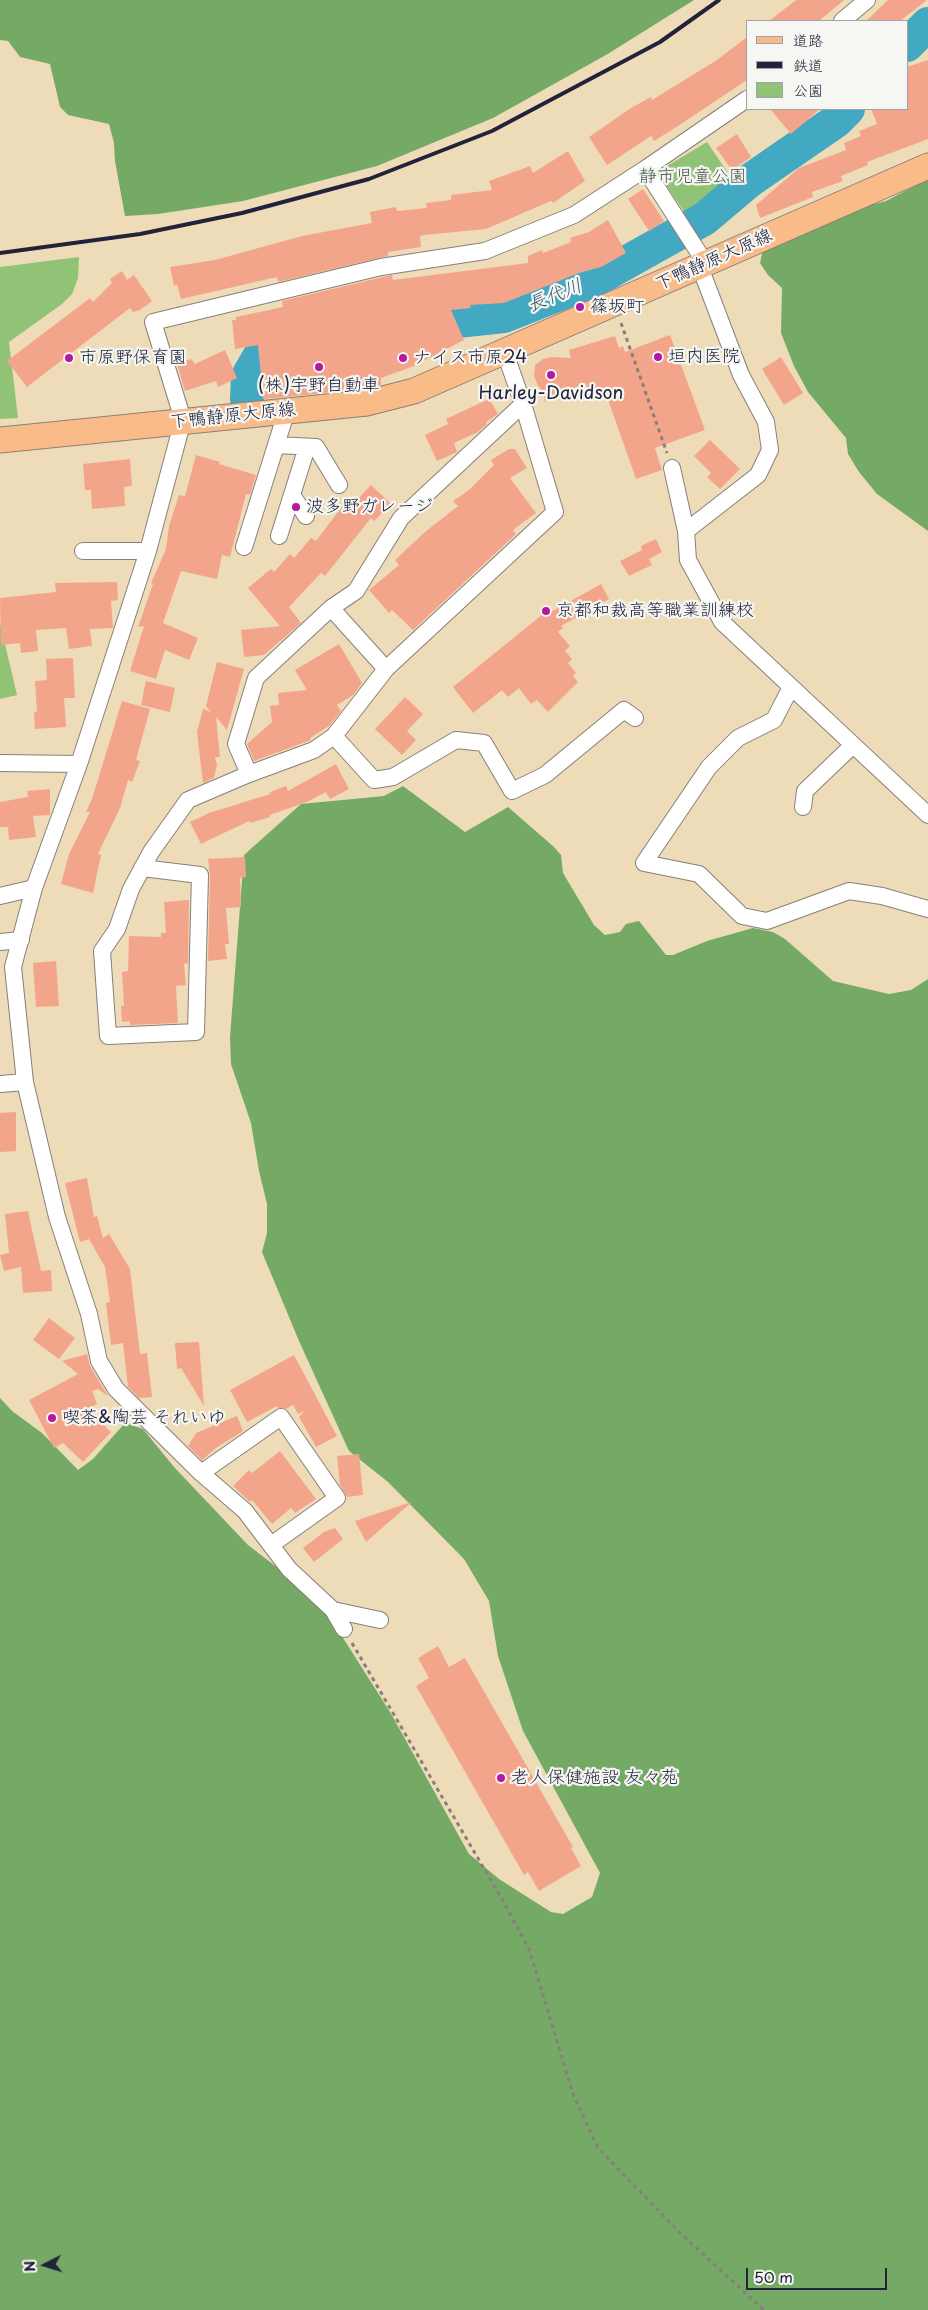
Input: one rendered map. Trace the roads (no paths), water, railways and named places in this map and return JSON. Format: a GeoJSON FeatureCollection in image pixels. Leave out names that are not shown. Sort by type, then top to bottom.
{"type":"FeatureCollection","features":[{"type":"Feature","properties":{"kind":"main road","name":"下鴨静原大原線"},"geometry":{"type":"LineString","coordinates":[[0,440],[183,420],[367,403],[414,391],[504,350],[614,304],[701,259],[928,166]]}},
{"type":"Feature","properties":{"kind":"street"},"geometry":{"type":"LineString","coordinates":[[843,20],[867,0]]}},
{"type":"Feature","properties":{"kind":"street"},"geometry":{"type":"LineString","coordinates":[[344,1629],[333,1610],[289,1569],[245,1511],[201,1473],[116,1389],[99,1361],[89,1314],[57,1217],[25,1082],[14,967],[34,888],[80,764],[148,551],[183,420],[153,322],[381,267],[486,251],[574,215],[646,169],[746,99]]}},
{"type":"Feature","properties":{"kind":"street"},"geometry":{"type":"LineString","coordinates":[[646,169],[673,209],[701,259],[741,375],[766,422],[770,450],[758,475],[686,531]]}},
{"type":"Feature","properties":{"kind":"street"},"geometry":{"type":"LineString","coordinates":[[142,868],[200,875],[196,1032],[108,1036],[102,951],[117,929],[131,889],[142,868],[151,852],[188,800],[249,774],[314,750],[334,736],[386,669],[555,512],[523,404],[504,350]]}},
{"type":"Feature","properties":{"kind":"street"},"geometry":{"type":"LineString","coordinates":[[249,774],[236,744],[256,678],[331,608],[356,591],[401,518],[523,404]]}},
{"type":"Feature","properties":{"kind":"street"},"geometry":{"type":"LineString","coordinates":[[244,547],[287,410]]}},
{"type":"Feature","properties":{"kind":"street"},"geometry":{"type":"LineString","coordinates":[[276,446],[316,447],[339,485]]}},
{"type":"Feature","properties":{"kind":"street"},"geometry":{"type":"LineString","coordinates":[[279,536],[307,447]]}},
{"type":"Feature","properties":{"kind":"street"},"geometry":{"type":"LineString","coordinates":[[672,468],[686,531],[688,560],[722,622],[928,815]]}},
{"type":"Feature","properties":{"kind":"street"},"geometry":{"type":"LineString","coordinates":[[292,495],[306,516]]}},
{"type":"Feature","properties":{"kind":"street"},"geometry":{"type":"LineString","coordinates":[[83,551],[148,551]]}},
{"type":"Feature","properties":{"kind":"street"},"geometry":{"type":"LineString","coordinates":[[331,608],[386,669]]}},
{"type":"Feature","properties":{"kind":"street"},"geometry":{"type":"LineString","coordinates":[[791,687],[774,720],[738,738],[709,766],[644,863],[699,874],[742,916],[767,921],[849,891],[882,896],[928,910]]}},
{"type":"Feature","properties":{"kind":"street"},"geometry":{"type":"LineString","coordinates":[[334,736],[374,780],[393,777],[456,740],[484,743],[512,791],[545,775],[624,710],[635,718]]}},
{"type":"Feature","properties":{"kind":"street"},"geometry":{"type":"LineString","coordinates":[[803,807],[805,791],[853,745]]}},
{"type":"Feature","properties":{"kind":"street"},"geometry":{"type":"LineString","coordinates":[[0,763],[80,764]]}},
{"type":"Feature","properties":{"kind":"street"},"geometry":{"type":"LineString","coordinates":[[0,896],[34,888]]}},
{"type":"Feature","properties":{"kind":"street"},"geometry":{"type":"LineString","coordinates":[[0,942],[21,940]]}},
{"type":"Feature","properties":{"kind":"street"},"geometry":{"type":"LineString","coordinates":[[0,1084],[25,1082]]}},
{"type":"Feature","properties":{"kind":"street"},"geometry":{"type":"LineString","coordinates":[[201,1473],[281,1417],[337,1498],[271,1545]]}},
{"type":"Feature","properties":{"kind":"street"},"geometry":{"type":"LineString","coordinates":[[333,1610],[380,1620]]}},
{"type":"Feature","properties":{"kind":"waterway","name":"長代川"},"geometry":{"type":"LineString","coordinates":[[908,44],[928,24]]}},
{"type":"Feature","properties":{"kind":"waterway","name":"長代川"},"geometry":{"type":"LineString","coordinates":[[410,326],[504,316],[595,280],[704,219],[749,181],[836,121],[847,110]]}},
{"type":"Feature","properties":{"kind":"waterway","name":"長代川"},"geometry":{"type":"LineString","coordinates":[[247,399],[248,376],[259,357],[303,340]]}},
{"type":"Feature","properties":{"kind":"railway"},"geometry":{"type":"LineString","coordinates":[[0,253],[140,234],[242,213],[369,179],[492,131],[660,42],[719,0]]}},
{"type":"Feature","properties":{"kind":"place","name":"篠坂町"},"geometry":{"type":"Point","coordinates":[580,307]}},
{"type":"Feature","properties":{"kind":"place","name":"垣内医院"},"geometry":{"type":"Point","coordinates":[658,357]}},
{"type":"Feature","properties":{"kind":"place","name":"市原野保育園"},"geometry":{"type":"Point","coordinates":[69,358]}},
{"type":"Feature","properties":{"kind":"place","name":"ナイス市原24"},"geometry":{"type":"Point","coordinates":[403,358]}},
{"type":"Feature","properties":{"kind":"place","name":"(株)宇野自動車"},"geometry":{"type":"Point","coordinates":[319,367]}},
{"type":"Feature","properties":{"kind":"place","name":"Harley-Davidson"},"geometry":{"type":"Point","coordinates":[551,375]}},
{"type":"Feature","properties":{"kind":"place","name":"波多野ガレージ"},"geometry":{"type":"Point","coordinates":[296,507]}},
{"type":"Feature","properties":{"kind":"place","name":"京都和裁高等職業訓練校"},"geometry":{"type":"Point","coordinates":[546,611]}},
{"type":"Feature","properties":{"kind":"place","name":"喫茶&陶芸 それいゆ"},"geometry":{"type":"Point","coordinates":[52,1418]}},
{"type":"Feature","properties":{"kind":"place","name":"老人保健施設 友々苑"},"geometry":{"type":"Point","coordinates":[501,1778]}},
{"type":"Feature","properties":{"kind":"park label","name":"静市児童公園"},"geometry":{"type":"Point","coordinates":[693,177]}}]}
